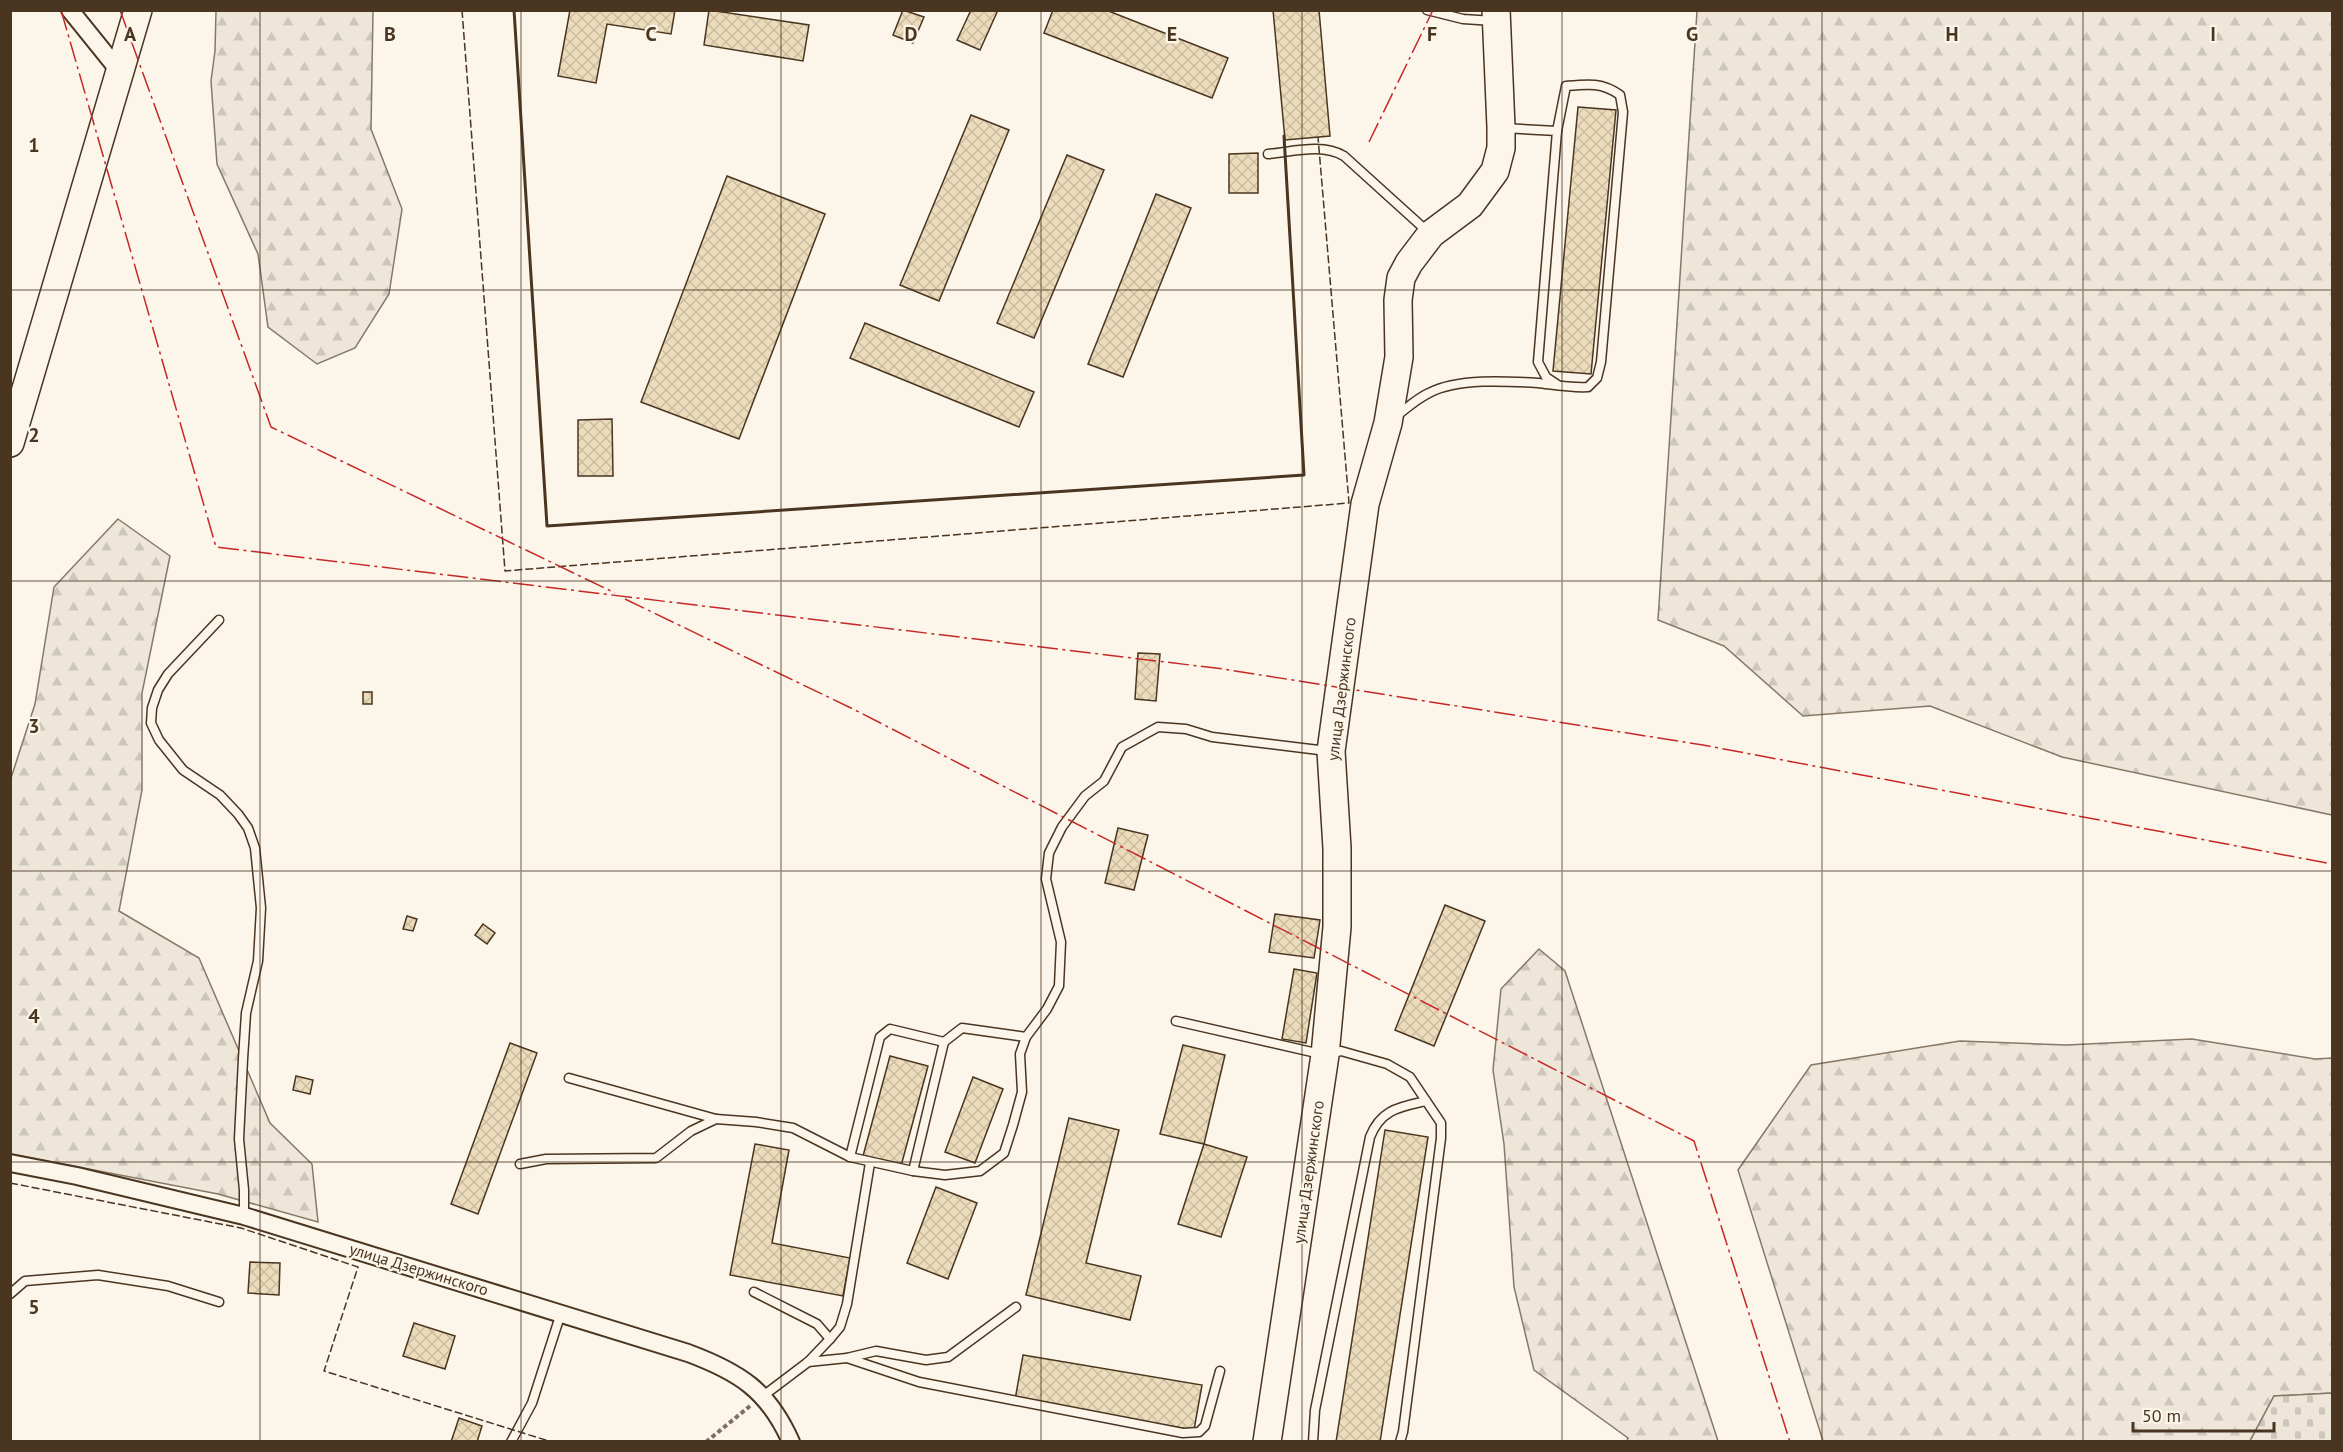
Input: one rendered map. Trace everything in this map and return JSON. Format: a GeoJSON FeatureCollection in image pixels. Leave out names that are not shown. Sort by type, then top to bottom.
{"type":"FeatureCollection","features":[{"type":"Feature","properties":{"kind":"main road"},"geometry":{"type":"LineString","coordinates":[[10,443],[138,10]]}},
{"type":"Feature","properties":{"kind":"main road","name":"улица Дзержинского"},"geometry":{"type":"LineString","coordinates":[[1267,1442],[1325,1055],[1337,927],[1337,848],[1331,751],[1365,504],[1388,423],[1399,357],[1398,308],[1401,278],[1409,263],[1431,234],[1470,205],[1495,171],[1501,148],[1496,16]]}},
{"type":"Feature","properties":{"kind":"street"},"geometry":{"type":"LineString","coordinates":[[70,10],[120,72]]}},
{"type":"Feature","properties":{"kind":"street","name":"улица Дзержинского"},"geometry":{"type":"LineString","coordinates":[[10,1163],[76,1176],[244,1216],[561,1313],[720,1365],[739,1376],[763,1396],[791,1442]]}},
{"type":"Feature","properties":{"kind":"lane"},"geometry":{"type":"LineString","coordinates":[[1427,10],[1456,18],[1496,16]]}},
{"type":"Feature","properties":{"kind":"lane"},"geometry":{"type":"LineString","coordinates":[[1388,423],[1430,392],[1451,386],[1470,382],[1537,383],[1561,387],[1588,387],[1597,378],[1601,362],[1623,112],[1620,95],[1610,88],[1597,84],[1566,86],[1557,131],[1538,362],[1546,377],[1561,387]]}},
{"type":"Feature","properties":{"kind":"lane"},"geometry":{"type":"LineString","coordinates":[[1501,127],[1557,131]]}},
{"type":"Feature","properties":{"kind":"lane"},"geometry":{"type":"LineString","coordinates":[[1268,154],[1319,149],[1336,151],[1431,234]]}},
{"type":"Feature","properties":{"kind":"lane"},"geometry":{"type":"LineString","coordinates":[[219,621],[163,682],[152,708],[151,723],[159,740],[183,770],[220,795],[238,814],[248,828],[255,848],[261,908],[258,961],[246,1013],[243,1059],[239,1138],[244,1216]]}},
{"type":"Feature","properties":{"kind":"lane"},"geometry":{"type":"LineString","coordinates":[[569,1078],[716,1119],[793,1128],[850,1157],[870,1162],[945,1175],[980,1171],[1004,1153],[1022,1092],[1020,1054],[1026,1036],[1047,1009],[1059,986],[1061,942],[1046,879],[1049,853],[1062,827],[1085,796],[1104,781],[1122,747],[1158,727],[1186,729],[1212,737],[1331,751]]}},
{"type":"Feature","properties":{"kind":"lane"},"geometry":{"type":"LineString","coordinates":[[1176,1021],[1325,1055],[1341,1051],[1387,1064],[1410,1077],[1441,1123],[1441,1138],[1400,1442]]}},
{"type":"Feature","properties":{"kind":"lane"},"geometry":{"type":"LineString","coordinates":[[913,1171],[944,1042],[962,1028],[1026,1036]]}},
{"type":"Feature","properties":{"kind":"lane"},"geometry":{"type":"LineString","coordinates":[[850,1157],[880,1037],[890,1029],[944,1042]]}},
{"type":"Feature","properties":{"kind":"lane"},"geometry":{"type":"LineString","coordinates":[[1313,1442],[1316,1410],[1370,1137],[1382,1116],[1401,1107],[1426,1101]]}},
{"type":"Feature","properties":{"kind":"lane"},"geometry":{"type":"LineString","coordinates":[[520,1164],[546,1159],[656,1158],[691,1131],[716,1119]]}},
{"type":"Feature","properties":{"kind":"lane"},"geometry":{"type":"LineString","coordinates":[[763,1396],[808,1362],[840,1327],[847,1304],[870,1162]]}},
{"type":"Feature","properties":{"kind":"lane"},"geometry":{"type":"LineString","coordinates":[[10,1294],[25,1281],[98,1275],[168,1286],[219,1302]]}},
{"type":"Feature","properties":{"kind":"lane"},"geometry":{"type":"LineString","coordinates":[[754,1292],[817,1324],[830,1339]]}},
{"type":"Feature","properties":{"kind":"lane"},"geometry":{"type":"LineString","coordinates":[[808,1362],[847,1358],[876,1351],[926,1360],[948,1357],[1016,1307]]}},
{"type":"Feature","properties":{"kind":"lane"},"geometry":{"type":"LineString","coordinates":[[511,1442],[532,1403],[561,1313]]}},
{"type":"Feature","properties":{"kind":"lane"},"geometry":{"type":"LineString","coordinates":[[847,1358],[919,1382],[1183,1433],[1198,1432],[1205,1426],[1220,1371]]}},
{"type":"Feature","properties":{"kind":"path"},"geometry":{"type":"LineString","coordinates":[[706,1442],[763,1396]]}},
{"type":"Feature","properties":{"kind":"green space"},"geometry":{"type":"Polygon","coordinates":[[[216,11],[373,11],[371,129],[402,209],[389,294],[355,348],[317,364],[268,327],[258,254],[217,164],[211,81],[215,51],[216,11]]]}},
{"type":"Feature","properties":{"kind":"green space"},"geometry":{"type":"Polygon","coordinates":[[[1697,11],[2332,11],[2332,815],[2062,757],[1930,706],[1803,716],[1724,646],[1658,620],[1697,11]]]}},
{"type":"Feature","properties":{"kind":"green space"},"geometry":{"type":"Polygon","coordinates":[[[118,519],[170,556],[142,693],[142,790],[119,911],[199,958],[270,1123],[312,1164],[318,1222],[218,1194],[11,1154],[11,778],[35,704],[54,587],[118,519]]]}},
{"type":"Feature","properties":{"kind":"green space"},"geometry":{"type":"Polygon","coordinates":[[[1539,949],[1565,971],[1718,1441],[1627,1441],[1628,1438],[1534,1370],[1514,1287],[1504,1144],[1493,1070],[1501,989],[1539,949]]]}},
{"type":"Feature","properties":{"kind":"green space"},"geometry":{"type":"Polygon","coordinates":[[[2192,1039],[2315,1059],[2332,1058],[2332,1393],[2274,1396],[2250,1441],[1823,1441],[1738,1170],[1811,1065],[1960,1041],[2066,1045],[2192,1039]]]}},
{"type":"Feature","properties":{"kind":"green space"},"geometry":{"type":"Polygon","coordinates":[[[2332,1393],[2332,1441],[2250,1441],[2274,1396],[2332,1393]]]}},
{"type":"Feature","properties":{"kind":"building"},"geometry":{"type":"Polygon","coordinates":[[[570,10],[675,10],[671,34],[607,24],[596,83],[558,76],[570,10]]]}},
{"type":"Feature","properties":{"kind":"building"},"geometry":{"type":"Polygon","coordinates":[[[709,10],[809,25],[803,61],[704,45],[709,10]]]}},
{"type":"Feature","properties":{"kind":"building"},"geometry":{"type":"Polygon","coordinates":[[[903,10],[924,17],[913,43],[893,35],[903,10]]]}},
{"type":"Feature","properties":{"kind":"building"},"geometry":{"type":"Polygon","coordinates":[[[971,10],[998,10],[980,50],[957,40],[971,10]]]}},
{"type":"Feature","properties":{"kind":"building"},"geometry":{"type":"Polygon","coordinates":[[[1053,10],[1106,10],[1228,58],[1212,98],[1044,33],[1053,10]]]}},
{"type":"Feature","properties":{"kind":"building"},"geometry":{"type":"Polygon","coordinates":[[[1273,10],[1319,10],[1330,136],[1285,140],[1273,10]]]}},
{"type":"Feature","properties":{"kind":"building"},"geometry":{"type":"Polygon","coordinates":[[[1578,107],[1616,110],[1591,374],[1553,371],[1578,107]]]}},
{"type":"Feature","properties":{"kind":"building"},"geometry":{"type":"Polygon","coordinates":[[[971,115],[1009,130],[939,301],[900,285],[971,115]]]}},
{"type":"Feature","properties":{"kind":"building"},"geometry":{"type":"Polygon","coordinates":[[[1258,153],[1258,193],[1229,193],[1229,154],[1258,153]]]}},
{"type":"Feature","properties":{"kind":"building"},"geometry":{"type":"Polygon","coordinates":[[[1067,155],[1104,170],[1034,338],[997,323],[1067,155]]]}},
{"type":"Feature","properties":{"kind":"building"},"geometry":{"type":"Polygon","coordinates":[[[727,176],[825,214],[739,439],[641,402],[727,176]]]}},
{"type":"Feature","properties":{"kind":"building"},"geometry":{"type":"Polygon","coordinates":[[[1156,194],[1191,208],[1123,377],[1088,364],[1156,194]]]}},
{"type":"Feature","properties":{"kind":"building"},"geometry":{"type":"Polygon","coordinates":[[[865,323],[1034,392],[1019,427],[850,358],[865,323]]]}},
{"type":"Feature","properties":{"kind":"building"},"geometry":{"type":"Polygon","coordinates":[[[612,419],[613,476],[578,476],[578,420],[612,419]]]}},
{"type":"Feature","properties":{"kind":"building"},"geometry":{"type":"Polygon","coordinates":[[[1138,653],[1160,654],[1156,701],[1135,699],[1138,653]]]}},
{"type":"Feature","properties":{"kind":"building"},"geometry":{"type":"Polygon","coordinates":[[[363,692],[372,692],[372,704],[363,704],[363,692]]]}},
{"type":"Feature","properties":{"kind":"building"},"geometry":{"type":"Polygon","coordinates":[[[1118,828],[1148,835],[1134,890],[1105,883],[1118,828]]]}},
{"type":"Feature","properties":{"kind":"building"},"geometry":{"type":"Polygon","coordinates":[[[1445,905],[1485,921],[1434,1046],[1395,1030],[1445,905]]]}},
{"type":"Feature","properties":{"kind":"building"},"geometry":{"type":"Polygon","coordinates":[[[1275,914],[1320,920],[1314,958],[1269,952],[1275,914]]]}},
{"type":"Feature","properties":{"kind":"building"},"geometry":{"type":"Polygon","coordinates":[[[407,916],[417,919],[413,931],[403,929],[407,916]]]}},
{"type":"Feature","properties":{"kind":"building"},"geometry":{"type":"Polygon","coordinates":[[[483,924],[495,933],[487,944],[475,935],[483,924]]]}},
{"type":"Feature","properties":{"kind":"building"},"geometry":{"type":"Polygon","coordinates":[[[1294,969],[1317,973],[1306,1043],[1282,1039],[1294,969]]]}},
{"type":"Feature","properties":{"kind":"building"},"geometry":{"type":"Polygon","coordinates":[[[510,1043],[537,1053],[478,1214],[451,1204],[510,1043]]]}},
{"type":"Feature","properties":{"kind":"building"},"geometry":{"type":"Polygon","coordinates":[[[1183,1045],[1225,1055],[1204,1144],[1160,1134],[1183,1045]]]}},
{"type":"Feature","properties":{"kind":"building"},"geometry":{"type":"Polygon","coordinates":[[[890,1056],[928,1066],[901,1166],[863,1156],[890,1056]]]}},
{"type":"Feature","properties":{"kind":"building"},"geometry":{"type":"Polygon","coordinates":[[[296,1076],[313,1080],[310,1094],[293,1090],[296,1076]]]}},
{"type":"Feature","properties":{"kind":"building"},"geometry":{"type":"Polygon","coordinates":[[[973,1077],[1003,1089],[975,1163],[945,1152],[973,1077]]]}},
{"type":"Feature","properties":{"kind":"building"},"geometry":{"type":"Polygon","coordinates":[[[1069,1118],[1119,1130],[1086,1263],[1141,1276],[1130,1320],[1026,1295],[1069,1118]]]}},
{"type":"Feature","properties":{"kind":"building"},"geometry":{"type":"Polygon","coordinates":[[[1385,1130],[1428,1137],[1380,1442],[1336,1442],[1385,1130]]]}},
{"type":"Feature","properties":{"kind":"building"},"geometry":{"type":"Polygon","coordinates":[[[755,1144],[789,1150],[772,1243],[850,1258],[843,1296],[730,1275],[755,1144]]]}},
{"type":"Feature","properties":{"kind":"building"},"geometry":{"type":"Polygon","coordinates":[[[1204,1144],[1247,1157],[1221,1237],[1178,1224],[1204,1144]]]}},
{"type":"Feature","properties":{"kind":"building"},"geometry":{"type":"Polygon","coordinates":[[[936,1187],[977,1203],[948,1279],[907,1263],[936,1187]]]}},
{"type":"Feature","properties":{"kind":"building"},"geometry":{"type":"Polygon","coordinates":[[[250,1262],[280,1263],[279,1295],[248,1293],[250,1262]]]}},
{"type":"Feature","properties":{"kind":"building"},"geometry":{"type":"Polygon","coordinates":[[[414,1323],[455,1336],[445,1369],[403,1356],[414,1323]]]}},
{"type":"Feature","properties":{"kind":"building"},"geometry":{"type":"Polygon","coordinates":[[[1023,1355],[1202,1385],[1194,1430],[1015,1400],[1023,1355]]]}},
{"type":"Feature","properties":{"kind":"building"},"geometry":{"type":"Polygon","coordinates":[[[459,1418],[482,1426],[477,1442],[451,1442],[459,1418]]]}},
{"type":"Feature","properties":{"kind":"fence"},"geometry":{"type":"LineString","coordinates":[[462,10],[505,571],[1349,503],[1318,137]]}},
{"type":"Feature","properties":{"kind":"fence"},"geometry":{"type":"LineString","coordinates":[[10,1183],[241,1228],[358,1267],[324,1371],[552,1442]]}},
{"type":"Feature","properties":{"kind":"wall"},"geometry":{"type":"LineString","coordinates":[[514,10],[547,526],[1304,475],[1284,136]]}},
{"type":"Feature","properties":{"kind":"power"},"geometry":{"type":"LineString","coordinates":[[61,10],[216,547],[1223,669],[1703,745],[2332,864]]}},
{"type":"Feature","properties":{"kind":"power"},"geometry":{"type":"LineString","coordinates":[[120,10],[271,427],[615,593]]}},
{"type":"Feature","properties":{"kind":"power"},"geometry":{"type":"LineString","coordinates":[[1369,142],[1433,10]]}},
{"type":"Feature","properties":{"kind":"power"},"geometry":{"type":"LineString","coordinates":[[625,599],[855,710],[1694,1141],[1790,1442]]}}]}
